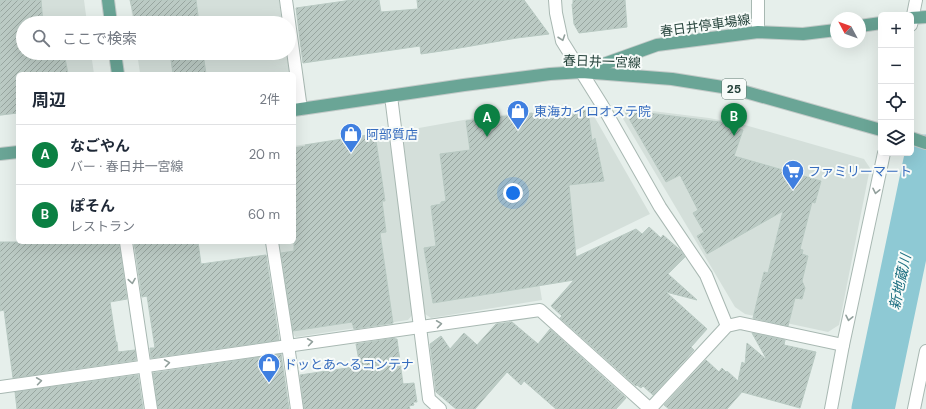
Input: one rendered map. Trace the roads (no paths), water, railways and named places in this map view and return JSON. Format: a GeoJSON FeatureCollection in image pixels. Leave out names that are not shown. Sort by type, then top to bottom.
{"type":"FeatureCollection","features":[{"type":"Feature","properties":{"kind":"main road"},"geometry":{"type":"LineString","coordinates":[[108,0],[110,16]]}},
{"type":"Feature","properties":{"kind":"main road"},"geometry":{"type":"LineString","coordinates":[[914,20],[926,17]]}},
{"type":"Feature","properties":{"kind":"main road"},"geometry":{"type":"LineString","coordinates":[[866,25],[878,23]]}},
{"type":"Feature","properties":{"kind":"main road","name":"春日井停車場線"},"geometry":{"type":"LineString","coordinates":[[582,72],[657,45],[758,32],[803,34],[830,31]]}},
{"type":"Feature","properties":{"kind":"main road"},"geometry":{"type":"LineString","coordinates":[[116,60],[118,72]]}},
{"type":"Feature","properties":{"kind":"main road","name":"春日井一宮線"},"geometry":{"type":"LineString","coordinates":[[297,109],[488,82],[550,74],[582,72],[672,79],[735,89],[878,129]]}},
{"type":"Feature","properties":{"kind":"main road"},"geometry":{"type":"LineString","coordinates":[[914,139],[926,143]]}},
{"type":"Feature","properties":{"kind":"main road"},"geometry":{"type":"LineString","coordinates":[[0,154],[16,152]]}},
{"type":"Feature","properties":{"kind":"street"},"geometry":{"type":"LineString","coordinates":[[286,0],[288,16]]}},
{"type":"Feature","properties":{"kind":"street"},"geometry":{"type":"LineString","coordinates":[[545,0],[556,13]]}},
{"type":"Feature","properties":{"kind":"street"},"geometry":{"type":"LineString","coordinates":[[555,0],[556,13],[562,41],[602,105],[660,207],[706,275],[727,326]]}},
{"type":"Feature","properties":{"kind":"street"},"geometry":{"type":"LineString","coordinates":[[758,0],[758,32]]}},
{"type":"Feature","properties":{"kind":"street"},"geometry":{"type":"LineString","coordinates":[[914,12],[916,0]]}},
{"type":"Feature","properties":{"kind":"street"},"geometry":{"type":"LineString","coordinates":[[292,60],[293,72]]}},
{"type":"Feature","properties":{"kind":"street"},"geometry":{"type":"LineString","coordinates":[[391,96],[429,399],[440,409]]}},
{"type":"Feature","properties":{"kind":"street"},"geometry":{"type":"LineString","coordinates":[[831,409],[883,156]]}},
{"type":"Feature","properties":{"kind":"street"},"geometry":{"type":"LineString","coordinates":[[126,244],[151,409]]}},
{"type":"Feature","properties":{"kind":"street"},"geometry":{"type":"LineString","coordinates":[[272,244],[297,409]]}},
{"type":"Feature","properties":{"kind":"street"},"geometry":{"type":"LineString","coordinates":[[0,387],[540,310],[650,409],[727,326],[740,323],[844,345]]}},
{"type":"Feature","properties":{"kind":"street"},"geometry":{"type":"LineString","coordinates":[[914,409],[926,352]]}},
{"type":"Feature","properties":{"kind":"waterway","name":"新地蔵川"},"geometry":{"type":"LineString","coordinates":[[873,409],[926,156]]}},
{"type":"Feature","properties":{"kind":"place","name":"東海カイロオステ院"},"geometry":{"type":"Point","coordinates":[518,130]}},
{"type":"Feature","properties":{"kind":"place","name":"ぽそん"},"geometry":{"type":"Point","coordinates":[734,136]}},
{"type":"Feature","properties":{"kind":"place","name":"なごやん"},"geometry":{"type":"Point","coordinates":[487,137]}},
{"type":"Feature","properties":{"kind":"place","name":"阿部質店"},"geometry":{"type":"Point","coordinates":[351,154]}},
{"type":"Feature","properties":{"kind":"place","name":"ファミリーマート"},"geometry":{"type":"Point","coordinates":[793,190]}},
{"type":"Feature","properties":{"kind":"place","name":"ドッとあ〜るコンテナ"},"geometry":{"type":"Point","coordinates":[269,384]}}]}
